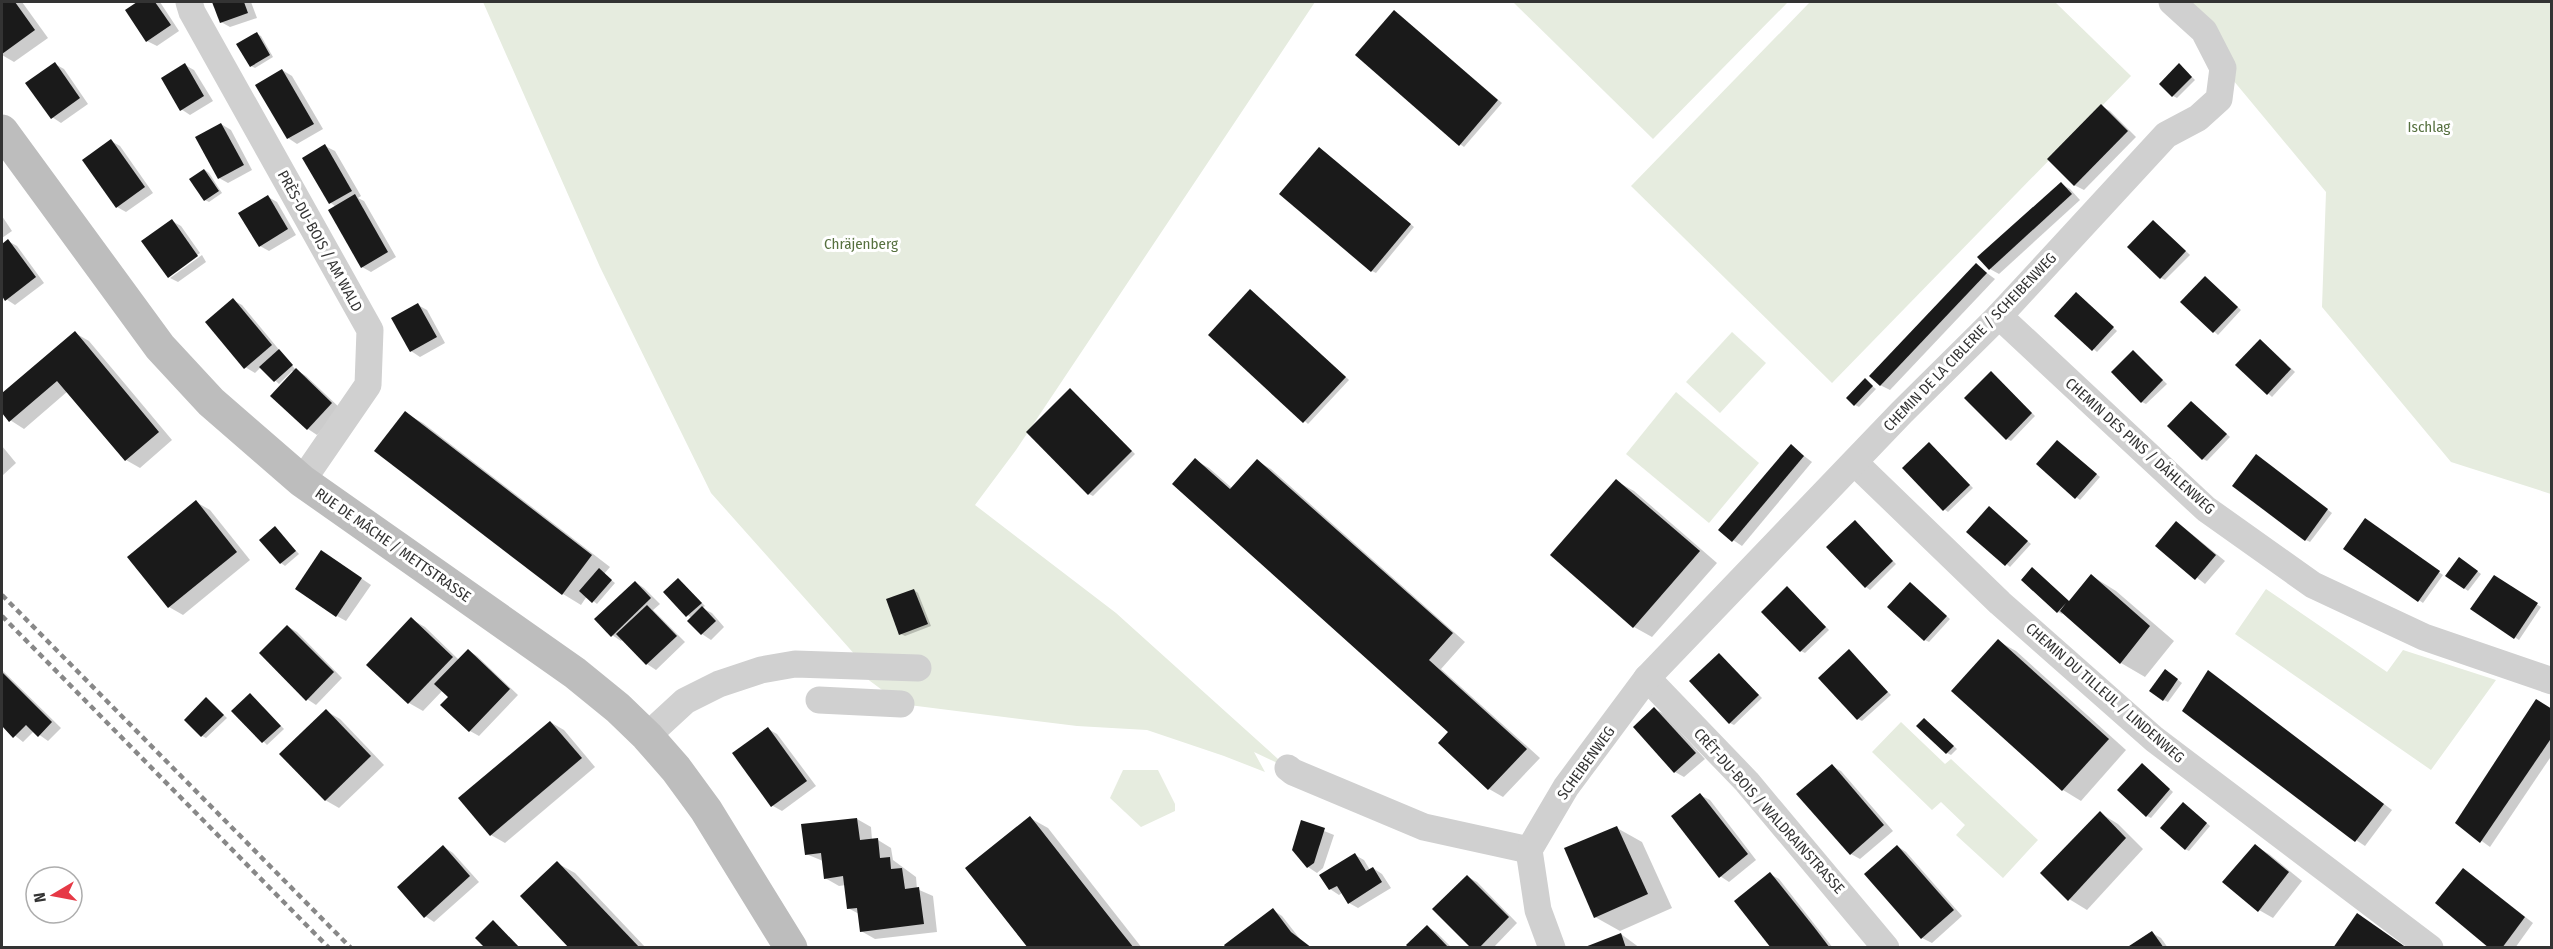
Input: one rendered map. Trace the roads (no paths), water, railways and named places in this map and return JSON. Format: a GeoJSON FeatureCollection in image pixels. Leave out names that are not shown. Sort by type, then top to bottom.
{"type":"FeatureCollection","features":[{"type":"Feature","properties":{"kind":"main road","name":"RUE DE MÂCHE / METTSTRASSE"},"geometry":{"type":"LineString","coordinates":[[2,131],[160,347],[211,402],[302,481],[575,673],[618,708],[647,736],[676,769],[706,810],[791,948]]}},
{"type":"Feature","properties":{"kind":"street","name":"PRÈS-DU-BOIS / AM WALD"},"geometry":{"type":"LineString","coordinates":[[189,2],[192,12],[370,330],[368,385],[302,481]]}},
{"type":"Feature","properties":{"kind":"street","name":"CHEMIN DE LA CIBLERIE / SCHEIBENWEG"},"geometry":{"type":"LineString","coordinates":[[1647,678],[1902,412],[1999,316],[2166,135],[2198,118],[2219,99],[2223,68],[2204,31],[2172,2]]}},
{"type":"Feature","properties":{"kind":"street","name":"CHEMIN DES PINS / DÄHLENWEG"},"geometry":{"type":"LineString","coordinates":[[1999,316],[2206,509],[2313,585],[2424,637],[2552,681]]}},
{"type":"Feature","properties":{"kind":"street","name":"CHEMIN DU TILLEUL / LINDENWEG"},"geometry":{"type":"LineString","coordinates":[[1855,463],[2000,603],[2154,739],[2430,948]]}},
{"type":"Feature","properties":{"kind":"street"},"geometry":{"type":"LineString","coordinates":[[647,736],[685,701],[719,684],[761,670],[795,664],[918,668]]}},
{"type":"Feature","properties":{"kind":"street","name":"SCHEIBENWEG"},"geometry":{"type":"LineString","coordinates":[[1529,850],[1566,787],[1647,678]]}},
{"type":"Feature","properties":{"kind":"street","name":"CRÊT-DU-BOIS / WALDRAINSTRASSE"},"geometry":{"type":"LineString","coordinates":[[1647,678],[1747,782],[1886,948]]}},
{"type":"Feature","properties":{"kind":"street"},"geometry":{"type":"LineString","coordinates":[[819,700],[901,704]]}},
{"type":"Feature","properties":{"kind":"street"},"geometry":{"type":"LineString","coordinates":[[1288,768],[1424,827],[1529,850],[1538,910],[1552,948]]}},
{"type":"Feature","properties":{"kind":"railway"},"geometry":{"type":"LineString","coordinates":[[2,595],[351,948]]}},
{"type":"Feature","properties":{"kind":"railway"},"geometry":{"type":"LineString","coordinates":[[2,616],[329,948]]}},
{"type":"Feature","properties":{"kind":"park label","name":"Ischlag"},"geometry":{"type":"Point","coordinates":[2429,127]}},
{"type":"Feature","properties":{"kind":"park label","name":"Chräjenberg"},"geometry":{"type":"Point","coordinates":[861,244]}}]}
